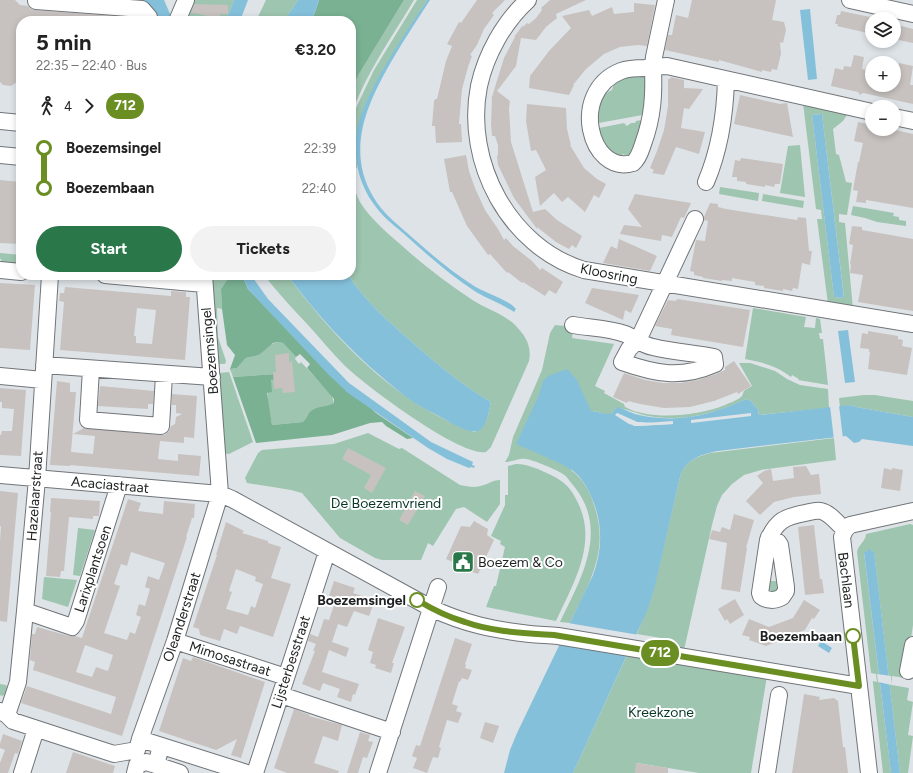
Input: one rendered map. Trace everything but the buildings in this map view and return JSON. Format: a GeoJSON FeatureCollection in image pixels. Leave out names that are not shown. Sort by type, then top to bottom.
{"type":"FeatureCollection","features":[{"type":"Feature","properties":{"kind":"street"},"geometry":{"type":"LineString","coordinates":[[179,16],[186,0]]}},
{"type":"Feature","properties":{"kind":"street","name":"Kloosring"},"geometry":{"type":"LineString","coordinates":[[528,0],[514,15],[499,37],[485,66],[480,86],[477,112],[479,138],[485,170],[501,203],[513,221],[532,241],[550,255],[571,266],[584,270],[913,324]]}},
{"type":"Feature","properties":{"kind":"street"},"geometry":{"type":"LineString","coordinates":[[666,0],[654,57],[653,67],[654,94],[648,130],[637,160],[633,163],[624,164],[616,162],[603,154],[594,140],[589,125],[589,113],[591,101],[602,85],[617,73],[631,69],[653,67],[667,66],[865,110]]}},
{"type":"Feature","properties":{"kind":"street"},"geometry":{"type":"LineString","coordinates":[[850,0],[895,5],[913,14]]}},
{"type":"Feature","properties":{"kind":"street"},"geometry":{"type":"LineString","coordinates":[[36,1],[142,9],[148,16]]}},
{"type":"Feature","properties":{"kind":"street"},"geometry":{"type":"LineString","coordinates":[[706,182],[714,161],[722,131],[726,80]]}},
{"type":"Feature","properties":{"kind":"street"},"geometry":{"type":"LineString","coordinates":[[901,118],[913,121]]}},
{"type":"Feature","properties":{"kind":"street"},"geometry":{"type":"LineString","coordinates":[[0,121],[16,123]]}},
{"type":"Feature","properties":{"kind":"street"},"geometry":{"type":"LineString","coordinates":[[0,155],[16,157]]}},
{"type":"Feature","properties":{"kind":"street"},"geometry":{"type":"LineString","coordinates":[[573,325],[622,333],[637,341],[653,347],[714,357],[715,364],[703,369],[684,373],[662,373],[644,370],[622,362],[629,349],[637,341],[695,219]]}},
{"type":"Feature","properties":{"kind":"street"},"geometry":{"type":"LineString","coordinates":[[0,270],[16,272]]}},
{"type":"Feature","properties":{"kind":"street","name":"Hazelaarstraat"},"geometry":{"type":"LineString","coordinates":[[3,713],[18,682],[37,479],[50,280]]}},
{"type":"Feature","properties":{"kind":"street","name":"Boezemsingel"},"geometry":{"type":"LineString","coordinates":[[204,280],[220,494]]}},
{"type":"Feature","properties":{"kind":"street"},"geometry":{"type":"LineString","coordinates":[[91,369],[88,420],[161,426],[164,375]]}},
{"type":"Feature","properties":{"kind":"street"},"geometry":{"type":"LineString","coordinates":[[0,376],[91,369],[212,377]]}},
{"type":"Feature","properties":{"kind":"street","name":"Acaciastraat"},"geometry":{"type":"LineString","coordinates":[[0,475],[220,494]]}},
{"type":"Feature","properties":{"kind":"street","name":"Larixplantsoen"},"geometry":{"type":"LineString","coordinates":[[25,611],[72,627],[76,621],[119,485]]}},
{"type":"Feature","properties":{"kind":"street"},"geometry":{"type":"LineString","coordinates":[[220,494],[232,499],[431,608],[476,626],[539,635],[558,636],[859,686]]}},
{"type":"Feature","properties":{"kind":"street","name":"Oleanderstraat"},"geometry":{"type":"LineString","coordinates":[[140,739],[175,641],[220,494]]}},
{"type":"Feature","properties":{"kind":"street"},"geometry":{"type":"LineString","coordinates":[[769,537],[776,525],[781,520],[795,515],[815,511],[826,513],[845,530],[848,526],[853,524],[913,511]]}},
{"type":"Feature","properties":{"kind":"street","name":"Bachlaan"},"geometry":{"type":"LineString","coordinates":[[845,530],[842,538],[842,544],[869,773]]}},
{"type":"Feature","properties":{"kind":"street","name":"Lijsterbesstraat"},"geometry":{"type":"LineString","coordinates":[[255,773],[327,552]]}},
{"type":"Feature","properties":{"kind":"street"},"geometry":{"type":"LineString","coordinates":[[378,773],[438,587]]}},
{"type":"Feature","properties":{"kind":"street","name":"Mimosastraat"},"geometry":{"type":"LineString","coordinates":[[175,641],[286,677]]}},
{"type":"Feature","properties":{"kind":"street"},"geometry":{"type":"LineString","coordinates":[[908,670],[913,645]]}},
{"type":"Feature","properties":{"kind":"street"},"geometry":{"type":"LineString","coordinates":[[281,695],[392,732]]}},
{"type":"Feature","properties":{"kind":"street"},"geometry":{"type":"LineString","coordinates":[[767,773],[779,695]]}},
{"type":"Feature","properties":{"kind":"street"},"geometry":{"type":"LineString","coordinates":[[3,713],[13,721],[114,754],[137,750],[140,739],[247,773]]}},
{"type":"Feature","properties":{"kind":"street"},"geometry":{"type":"LineString","coordinates":[[22,773],[36,729]]}},
{"type":"Feature","properties":{"kind":"street"},"geometry":{"type":"LineString","coordinates":[[156,765],[161,746]]}},
{"type":"Feature","properties":{"kind":"street"},"geometry":{"type":"LineString","coordinates":[[135,773],[137,765],[146,762],[180,773]]}},
{"type":"Feature","properties":{"kind":"green space"},"geometry":{"type":"Polygon","coordinates":[[[190,0],[234,0],[228,16],[184,16],[190,0]]]}},
{"type":"Feature","properties":{"kind":"green space"},"geometry":{"type":"Polygon","coordinates":[[[266,0],[298,0],[287,16],[258,16],[266,0]]]}},
{"type":"Feature","properties":{"kind":"green space"},"geometry":{"type":"Polygon","coordinates":[[[319,0],[404,0],[356,80],[356,16],[314,16],[319,0]]]}},
{"type":"Feature","properties":{"kind":"green space"},"geometry":{"type":"Polygon","coordinates":[[[404,0],[414,0],[379,57],[356,102],[356,80],[404,0]]]}},
{"type":"Feature","properties":{"kind":"green space"},"geometry":{"type":"Polygon","coordinates":[[[417,0],[427,0],[385,68],[366,104],[357,132],[356,144],[356,108],[374,70],[417,0]]]}},
{"type":"Feature","properties":{"kind":"green space"},"geometry":{"type":"Polygon","coordinates":[[[640,75],[647,79],[648,114],[593,124],[593,111],[606,93],[612,90],[616,78],[640,75]]]}},
{"type":"Feature","properties":{"kind":"green space"},"geometry":{"type":"Polygon","coordinates":[[[803,103],[849,112],[843,121],[833,129],[836,154],[839,155],[846,182],[852,183],[847,215],[839,214],[839,222],[845,223],[853,309],[828,304],[817,219],[822,219],[821,210],[816,209],[803,103]],[[822,114],[812,115],[834,297],[844,298],[822,114]]]}},
{"type":"Feature","properties":{"kind":"green space"},"geometry":{"type":"Polygon","coordinates":[[[647,119],[636,153],[628,156],[623,154],[620,157],[612,157],[594,129],[624,123],[627,126],[631,123],[635,123],[636,121],[647,119]]]}},
{"type":"Feature","properties":{"kind":"green space"},"geometry":{"type":"Polygon","coordinates":[[[356,144],[357,168],[356,168],[356,144]]]}},
{"type":"Feature","properties":{"kind":"green space"},"geometry":{"type":"Polygon","coordinates":[[[800,145],[805,197],[780,193],[788,146],[800,145]]]}},
{"type":"Feature","properties":{"kind":"green space"},"geometry":{"type":"Polygon","coordinates":[[[720,187],[759,193],[758,201],[719,194],[720,187]]]}},
{"type":"Feature","properties":{"kind":"green space"},"geometry":{"type":"Polygon","coordinates":[[[356,192],[364,208],[373,219],[409,252],[474,301],[510,320],[521,332],[527,341],[530,355],[529,361],[491,447],[486,452],[473,451],[435,432],[372,388],[345,366],[268,280],[291,280],[338,337],[377,374],[398,391],[421,406],[463,428],[475,432],[483,426],[487,419],[491,402],[450,374],[404,335],[370,303],[352,280],[356,280],[356,192]]]}},
{"type":"Feature","properties":{"kind":"green space"},"geometry":{"type":"Polygon","coordinates":[[[763,194],[804,201],[803,208],[762,201],[763,194]]]}},
{"type":"Feature","properties":{"kind":"green space"},"geometry":{"type":"Polygon","coordinates":[[[853,206],[894,213],[893,216],[899,217],[899,220],[906,221],[906,226],[877,222],[851,215],[853,206]]]}},
{"type":"Feature","properties":{"kind":"green space"},"geometry":{"type":"Polygon","coordinates":[[[0,253],[16,255],[16,268],[5,267],[0,258],[0,253]]]}},
{"type":"Feature","properties":{"kind":"green space"},"geometry":{"type":"Polygon","coordinates":[[[209,280],[227,280],[221,289],[222,309],[217,308],[218,337],[226,361],[225,364],[216,364],[209,280]]]}},
{"type":"Feature","properties":{"kind":"green space"},"geometry":{"type":"Polygon","coordinates":[[[227,280],[244,280],[248,289],[278,320],[376,413],[413,438],[407,439],[382,422],[370,423],[332,435],[256,443],[233,377],[276,374],[277,379],[271,380],[272,392],[267,393],[272,425],[303,422],[311,411],[334,403],[334,399],[307,368],[310,364],[300,354],[296,357],[283,343],[273,343],[259,355],[246,358],[237,368],[230,369],[235,355],[227,345],[221,289],[227,280]]]}},
{"type":"Feature","properties":{"kind":"green space"},"geometry":{"type":"Polygon","coordinates":[[[753,308],[806,317],[804,327],[815,328],[816,318],[820,319],[822,333],[819,333],[820,339],[823,339],[828,385],[798,380],[799,379],[792,375],[791,377],[769,365],[745,359],[753,308]]]}},
{"type":"Feature","properties":{"kind":"green space"},"geometry":{"type":"Polygon","coordinates":[[[555,325],[574,327],[572,338],[614,344],[595,386],[605,391],[604,393],[624,404],[625,407],[635,411],[661,415],[689,414],[714,409],[736,400],[743,395],[745,390],[752,386],[739,363],[750,363],[775,371],[800,385],[828,389],[829,408],[758,415],[759,411],[751,401],[746,399],[711,413],[674,418],[649,416],[619,408],[616,408],[611,414],[591,411],[571,470],[582,481],[588,490],[598,521],[600,537],[595,566],[570,623],[560,622],[583,571],[591,536],[590,519],[584,502],[567,478],[556,470],[526,459],[505,462],[509,455],[513,437],[542,370],[550,333],[555,325]]]}},
{"type":"Feature","properties":{"kind":"green space"},"geometry":{"type":"Polygon","coordinates":[[[278,342],[283,343],[296,357],[295,359],[299,364],[301,362],[332,396],[334,403],[317,408],[310,412],[306,420],[303,422],[272,425],[268,404],[268,392],[269,386],[276,374],[233,377],[230,369],[237,368],[246,358],[259,355],[269,345],[278,342]]]}},
{"type":"Feature","properties":{"kind":"green space"},"geometry":{"type":"Polygon","coordinates":[[[229,372],[253,442],[229,454],[224,453],[217,376],[220,373],[229,372]]]}},
{"type":"Feature","properties":{"kind":"green space"},"geometry":{"type":"Polygon","coordinates":[[[875,395],[913,401],[913,417],[850,405],[840,407],[839,398],[875,395]]]}},
{"type":"Feature","properties":{"kind":"green space","name":"De Boezemvriend"},"geometry":{"type":"Polygon","coordinates":[[[368,433],[399,449],[402,448],[460,485],[478,487],[500,480],[500,504],[487,522],[464,507],[456,509],[433,546],[428,543],[421,560],[382,560],[375,558],[340,538],[302,493],[247,483],[245,478],[258,453],[262,450],[334,444],[368,433]]]}},
{"type":"Feature","properties":{"kind":"green space","name":"Kreekzone"},"geometry":{"type":"Polygon","coordinates":[[[834,438],[836,460],[761,470],[744,475],[732,484],[722,495],[717,506],[712,525],[684,650],[767,676],[751,773],[699,773],[637,763],[635,773],[573,773],[628,653],[660,647],[661,638],[637,634],[652,596],[680,477],[684,467],[695,458],[710,453],[834,438]]]}},
{"type":"Feature","properties":{"kind":"green space"},"geometry":{"type":"Polygon","coordinates":[[[516,464],[534,468],[551,475],[564,483],[570,489],[578,503],[583,518],[585,533],[581,563],[576,578],[556,621],[486,607],[494,586],[496,586],[505,547],[500,544],[501,541],[491,536],[505,505],[505,495],[508,495],[508,466],[516,464]]]}},
{"type":"Feature","properties":{"kind":"green space"},"geometry":{"type":"Polygon","coordinates":[[[910,524],[913,525],[913,625],[905,678],[892,676],[892,685],[909,688],[907,700],[913,702],[908,735],[913,736],[908,773],[900,773],[874,552],[871,552],[871,550],[864,553],[891,773],[883,773],[873,681],[877,682],[876,674],[871,673],[857,552],[865,539],[866,534],[910,524]]]}},
{"type":"Feature","properties":{"kind":"green space"},"geometry":{"type":"Polygon","coordinates":[[[78,528],[95,530],[80,576],[73,575],[78,528]]]}},
{"type":"Feature","properties":{"kind":"green space"},"geometry":{"type":"Polygon","coordinates":[[[44,577],[77,580],[68,607],[42,599],[44,577]]]}},
{"type":"Feature","properties":{"kind":"green space"},"geometry":{"type":"Polygon","coordinates":[[[765,581],[781,581],[781,594],[763,592],[765,581]]]}},
{"type":"Feature","properties":{"kind":"green space"},"geometry":{"type":"Polygon","coordinates":[[[0,684],[6,685],[7,687],[6,694],[2,696],[0,695],[0,684]]]}},
{"type":"Feature","properties":{"kind":"water"},"geometry":{"type":"Polygon","coordinates":[[[132,0],[164,0],[171,16],[159,16],[146,4],[136,3],[132,0]]]}},
{"type":"Feature","properties":{"kind":"water"},"geometry":{"type":"Polygon","coordinates":[[[234,0],[248,0],[242,16],[228,16],[234,0]]]}},
{"type":"Feature","properties":{"kind":"water"},"geometry":{"type":"Polygon","coordinates":[[[298,0],[319,0],[314,16],[287,16],[298,0]]]}},
{"type":"Feature","properties":{"kind":"water"},"geometry":{"type":"Polygon","coordinates":[[[427,0],[430,0],[391,62],[367,111],[360,145],[361,163],[365,180],[377,204],[398,225],[435,257],[464,279],[476,287],[512,305],[516,309],[514,312],[476,292],[457,279],[391,223],[373,203],[363,185],[357,166],[356,135],[363,110],[388,61],[427,0]]]}},
{"type":"Feature","properties":{"kind":"water"},"geometry":{"type":"Polygon","coordinates":[[[810,9],[817,79],[808,80],[800,10],[810,9]]]}},
{"type":"Feature","properties":{"kind":"water"},"geometry":{"type":"Polygon","coordinates":[[[822,114],[844,298],[834,297],[812,115],[822,114]]]}},
{"type":"Feature","properties":{"kind":"water"},"geometry":{"type":"Polygon","coordinates":[[[244,280],[255,280],[268,299],[349,383],[431,442],[473,462],[472,465],[475,466],[474,468],[469,468],[447,459],[428,448],[348,393],[327,373],[248,289],[244,280]]]}},
{"type":"Feature","properties":{"kind":"water"},"geometry":{"type":"Polygon","coordinates":[[[291,280],[352,280],[370,303],[404,335],[450,374],[491,402],[484,426],[478,431],[463,429],[421,407],[411,400],[370,367],[309,303],[291,280]]]}},
{"type":"Feature","properties":{"kind":"water"},"geometry":{"type":"Polygon","coordinates":[[[848,330],[855,382],[845,383],[838,331],[848,330]]]}},
{"type":"Feature","properties":{"kind":"water"},"geometry":{"type":"Polygon","coordinates":[[[567,369],[577,380],[591,411],[604,414],[612,413],[618,407],[635,414],[649,417],[692,417],[719,410],[746,399],[751,401],[759,411],[759,415],[850,405],[913,417],[913,446],[862,439],[859,442],[854,443],[846,436],[718,451],[695,458],[682,471],[680,477],[654,590],[647,611],[573,773],[504,773],[510,750],[517,733],[593,575],[599,555],[599,524],[594,504],[585,484],[572,470],[552,459],[516,444],[539,395],[543,381],[548,376],[567,369]],[[617,413],[634,426],[673,424],[637,422],[617,413]]]}},
{"type":"Feature","properties":{"kind":"water"},"geometry":{"type":"Polygon","coordinates":[[[871,549],[871,552],[874,551],[900,773],[891,773],[864,552],[871,549]]]}},
{"type":"Feature","properties":{"kind":"water"},"geometry":{"type":"Polygon","coordinates":[[[821,641],[832,648],[829,653],[818,646],[821,641]]]}},
{"type":"Feature","properties":{"kind":"pier"},"geometry":{"type":"Polygon","coordinates":[[[839,405],[843,439],[834,440],[830,406],[839,405]]]}},
{"type":"Feature","properties":{"kind":"pier"},"geometry":{"type":"Polygon","coordinates":[[[617,413],[637,422],[646,423],[673,421],[673,424],[637,426],[629,424],[615,415],[617,413]]]}},
{"type":"Feature","properties":{"kind":"pier"},"geometry":{"type":"Polygon","coordinates":[[[751,413],[751,416],[691,423],[691,420],[751,413]]]}},
{"type":"Feature","properties":{"kind":"pier"},"geometry":{"type":"Polygon","coordinates":[[[568,623],[639,635],[630,652],[559,641],[568,623]]]}},
{"type":"Feature","properties":{"kind":"pier"},"geometry":{"type":"Polygon","coordinates":[[[877,674],[891,676],[892,685],[878,682],[877,674]]]}},
{"type":"Feature","properties":{"kind":"bus line","name":"712"},"geometry":{"type":"LineString","coordinates":[[417,600],[448,616],[476,626],[528,634],[554,635],[859,686],[853,636]]}},
{"type":"Feature","properties":{"kind":"place","name":"Boezem & Co"},"geometry":{"type":"Point","coordinates":[463,562]}},
{"type":"Feature","properties":{"kind":"place","name":"Boezemsingel"},"geometry":{"type":"Point","coordinates":[417,600]}},
{"type":"Feature","properties":{"kind":"place","name":"Boezembaan"},"geometry":{"type":"Point","coordinates":[853,636]}}]}
